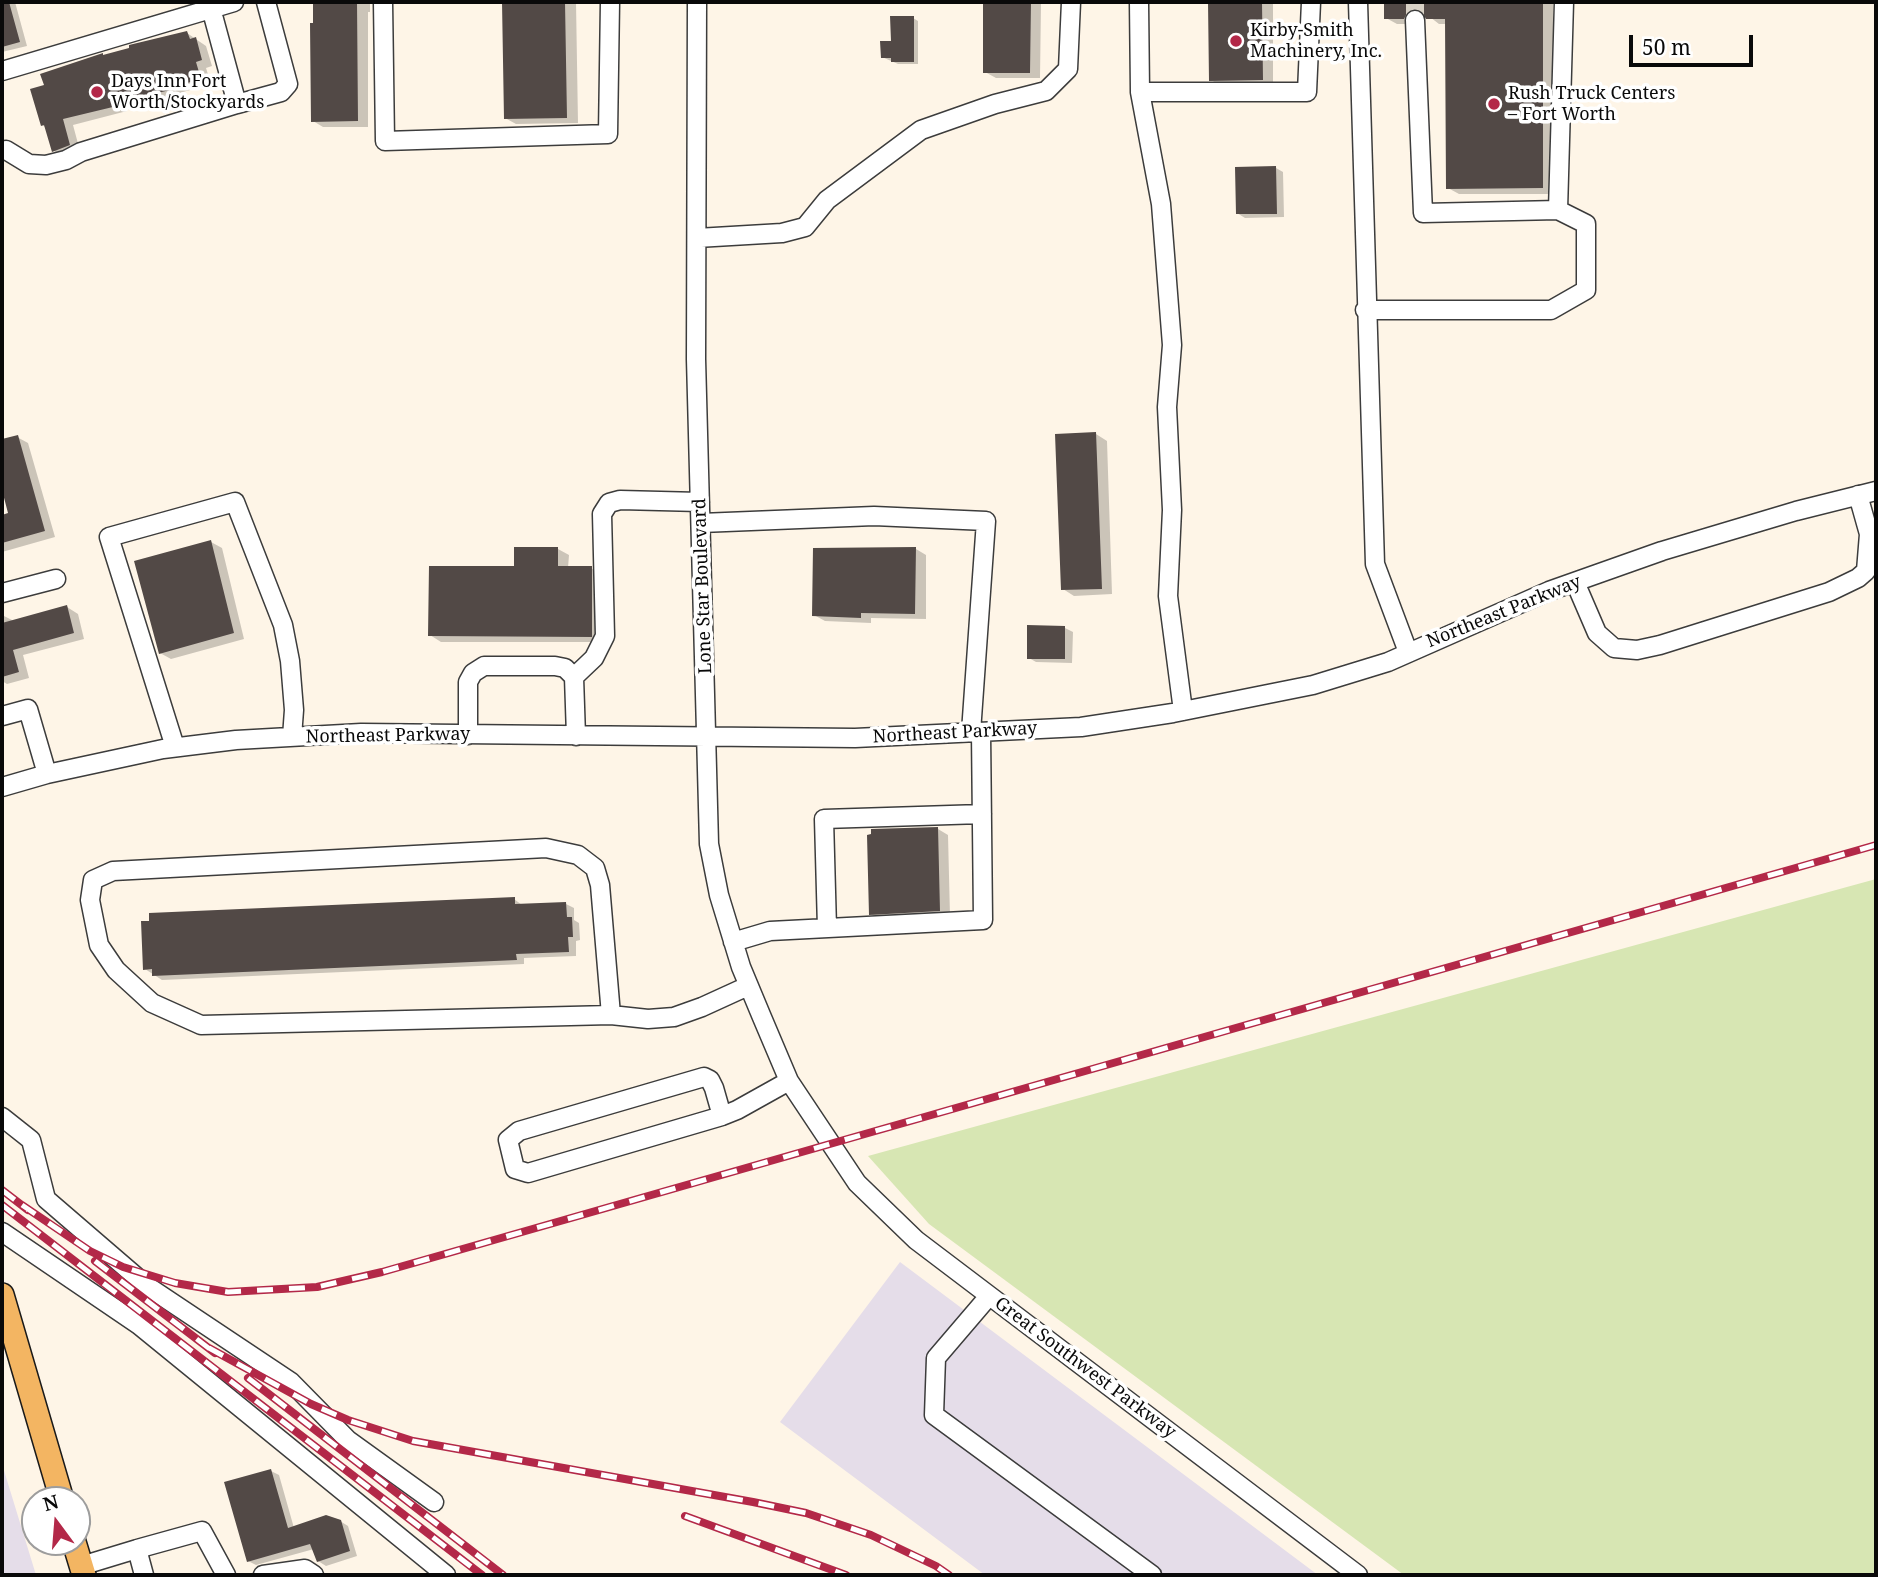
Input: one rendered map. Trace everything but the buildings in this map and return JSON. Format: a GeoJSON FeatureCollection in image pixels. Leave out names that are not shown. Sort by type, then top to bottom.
{"type":"FeatureCollection","features":[{"type":"Feature","properties":{"kind":"main road"},"geometry":{"type":"LineString","coordinates":[[4,1309],[58,1486]]}},
{"type":"Feature","properties":{"kind":"street"},"geometry":{"type":"LineString","coordinates":[[2,71],[234,2]]}},
{"type":"Feature","properties":{"kind":"street"},"geometry":{"type":"LineString","coordinates":[[3,145],[29,164],[46,165],[281,92],[288,84],[266,2]]}},
{"type":"Feature","properties":{"kind":"street"},"geometry":{"type":"LineString","coordinates":[[383,2],[385,141],[608,134],[610,2]]}},
{"type":"Feature","properties":{"kind":"street","name":"Lone Star Boulevard"},"geometry":{"type":"LineString","coordinates":[[698,2],[696,359],[709,844],[719,895],[748,986],[789,1081],[830,1143]]}},
{"type":"Feature","properties":{"kind":"street"},"geometry":{"type":"LineString","coordinates":[[697,237],[782,233],[805,227],[827,200],[921,130],[995,104],[1046,91],[1068,69],[1072,2]]}},
{"type":"Feature","properties":{"kind":"street"},"geometry":{"type":"LineString","coordinates":[[1139,2],[1140,92],[1161,204],[1172,345],[1167,407],[1172,510],[1168,596],[1183,711]]}},
{"type":"Feature","properties":{"kind":"street"},"geometry":{"type":"LineString","coordinates":[[1140,92],[1307,92],[1311,2]]}},
{"type":"Feature","properties":{"kind":"street"},"geometry":{"type":"LineString","coordinates":[[1358,2],[1365,310],[1375,564],[1408,652]]}},
{"type":"Feature","properties":{"kind":"street"},"geometry":{"type":"LineString","coordinates":[[1558,210],[1564,2]]}},
{"type":"Feature","properties":{"kind":"street"},"geometry":{"type":"LineString","coordinates":[[211,8],[237,104]]}},
{"type":"Feature","properties":{"kind":"street"},"geometry":{"type":"LineString","coordinates":[[1365,310],[1551,310],[1586,290],[1586,224],[1558,210],[1423,212],[1415,20]]}},
{"type":"Feature","properties":{"kind":"street","name":"Northeast Parkway"},"geometry":{"type":"LineString","coordinates":[[2,787],[47,774],[175,747],[292,737],[361,733],[855,738],[1081,727],[1183,711],[1313,685],[1388,662],[1575,582],[1662,551],[1796,511],[1876,491]]}},
{"type":"Feature","properties":{"kind":"street"},"geometry":{"type":"LineString","coordinates":[[1575,582],[1597,633],[1614,648],[1637,650],[1660,645],[1829,592],[1858,578],[1866,571],[1870,534],[1858,495]]}},
{"type":"Feature","properties":{"kind":"street"},"geometry":{"type":"LineString","coordinates":[[574,677],[594,658],[605,636],[602,514],[609,503],[621,500],[700,502]]}},
{"type":"Feature","properties":{"kind":"street"},"geometry":{"type":"LineString","coordinates":[[175,747],[109,537],[235,502],[284,625],[294,710],[292,737]]}},
{"type":"Feature","properties":{"kind":"street"},"geometry":{"type":"LineString","coordinates":[[701,523],[874,516],[986,522],[976,732],[982,814],[983,920],[770,931],[733,942]]}},
{"type":"Feature","properties":{"kind":"street"},"geometry":{"type":"LineString","coordinates":[[2,593],[56,579]]}},
{"type":"Feature","properties":{"kind":"street"},"geometry":{"type":"LineString","coordinates":[[468,735],[468,682],[473,673],[484,666],[555,666],[565,668],[574,677],[576,736]]}},
{"type":"Feature","properties":{"kind":"street"},"geometry":{"type":"LineString","coordinates":[[2,716],[28,709],[47,774]]}},
{"type":"Feature","properties":{"kind":"street"},"geometry":{"type":"LineString","coordinates":[[827,928],[824,819],[982,814]]}},
{"type":"Feature","properties":{"kind":"street"},"geometry":{"type":"LineString","coordinates":[[611,1015],[600,886],[595,868],[578,855],[546,848],[113,871],[93,880],[90,900],[99,945],[116,970],[152,1003],[201,1025],[611,1015],[648,1019],[674,1017],[748,986]]}},
{"type":"Feature","properties":{"kind":"street"},"geometry":{"type":"LineString","coordinates":[[722,1116],[714,1088],[710,1080],[704,1077],[519,1131],[508,1140],[516,1170],[528,1173],[722,1116],[789,1081]]}},
{"type":"Feature","properties":{"kind":"street"},"geometry":{"type":"LineString","coordinates":[[2,1117],[31,1140],[46,1199],[148,1286],[291,1382],[348,1440],[434,1502]]}},
{"type":"Feature","properties":{"kind":"street","name":"Great Southwest Parkway"},"geometry":{"type":"LineString","coordinates":[[830,1143],[857,1183],[916,1240],[1358,1575]]}},
{"type":"Feature","properties":{"kind":"street"},"geometry":{"type":"LineString","coordinates":[[2,1232],[139,1325],[446,1575]]}},
{"type":"Feature","properties":{"kind":"street"},"geometry":{"type":"LineString","coordinates":[[989,1296],[936,1358],[933,1415],[1152,1575]]}},
{"type":"Feature","properties":{"kind":"street"},"geometry":{"type":"LineString","coordinates":[[83,1571],[137,1549],[202,1531],[226,1575]]}},
{"type":"Feature","properties":{"kind":"street"},"geometry":{"type":"LineString","coordinates":[[137,1549],[144,1575]]}},
{"type":"Feature","properties":{"kind":"street"},"geometry":{"type":"LineString","coordinates":[[262,1575],[305,1569],[314,1575]]}},
{"type":"Feature","properties":{"kind":"shaded area"},"geometry":{"type":"Polygon","coordinates":[[[900,1262],[1318,1575],[985,1575],[780,1422],[900,1262]]]}},
{"type":"Feature","properties":{"kind":"shaded area"},"geometry":{"type":"Polygon","coordinates":[[[2,1464],[21,1526],[21,1556],[30,1556],[36,1575],[2,1575],[2,1464]]]}},
{"type":"Feature","properties":{"kind":"green space"},"geometry":{"type":"Polygon","coordinates":[[[1876,879],[1876,1575],[1404,1575],[929,1224],[868,1156],[1876,879]]]}},
{"type":"Feature","properties":{"kind":"tunnel"},"geometry":{"type":"LineString","coordinates":[[1415,2],[1415,20]]}},
{"type":"Feature","properties":{"kind":"railway"},"geometry":{"type":"LineString","coordinates":[[22,1205],[90,1251],[123,1267],[175,1283],[228,1292],[317,1287],[382,1272],[1876,845]]}},
{"type":"Feature","properties":{"kind":"railway"},"geometry":{"type":"LineString","coordinates":[[2,1190],[28,1210]]}},
{"type":"Feature","properties":{"kind":"railway"},"geometry":{"type":"LineString","coordinates":[[2,1205],[482,1575]]}},
{"type":"Feature","properties":{"kind":"railway"},"geometry":{"type":"LineString","coordinates":[[95,1261],[215,1353]]}},
{"type":"Feature","properties":{"kind":"railway"},"geometry":{"type":"LineString","coordinates":[[209,1348],[311,1404],[348,1420],[413,1441],[806,1513],[871,1535],[949,1575]]}},
{"type":"Feature","properties":{"kind":"railway"},"geometry":{"type":"LineString","coordinates":[[248,1378],[503,1575]]}},
{"type":"Feature","properties":{"kind":"railway"},"geometry":{"type":"LineString","coordinates":[[685,1516],[846,1575]]}},
{"type":"Feature","properties":{"kind":"place","name":"Kirby-Smith Machinery, Inc."},"geometry":{"type":"Point","coordinates":[1236,41]}},
{"type":"Feature","properties":{"kind":"place","name":"Days Inn Fort Worth/Stockyards"},"geometry":{"type":"Point","coordinates":[97,92]}},
{"type":"Feature","properties":{"kind":"place","name":"Rush Truck Centers – Fort Worth"},"geometry":{"type":"Point","coordinates":[1494,104]}}]}
